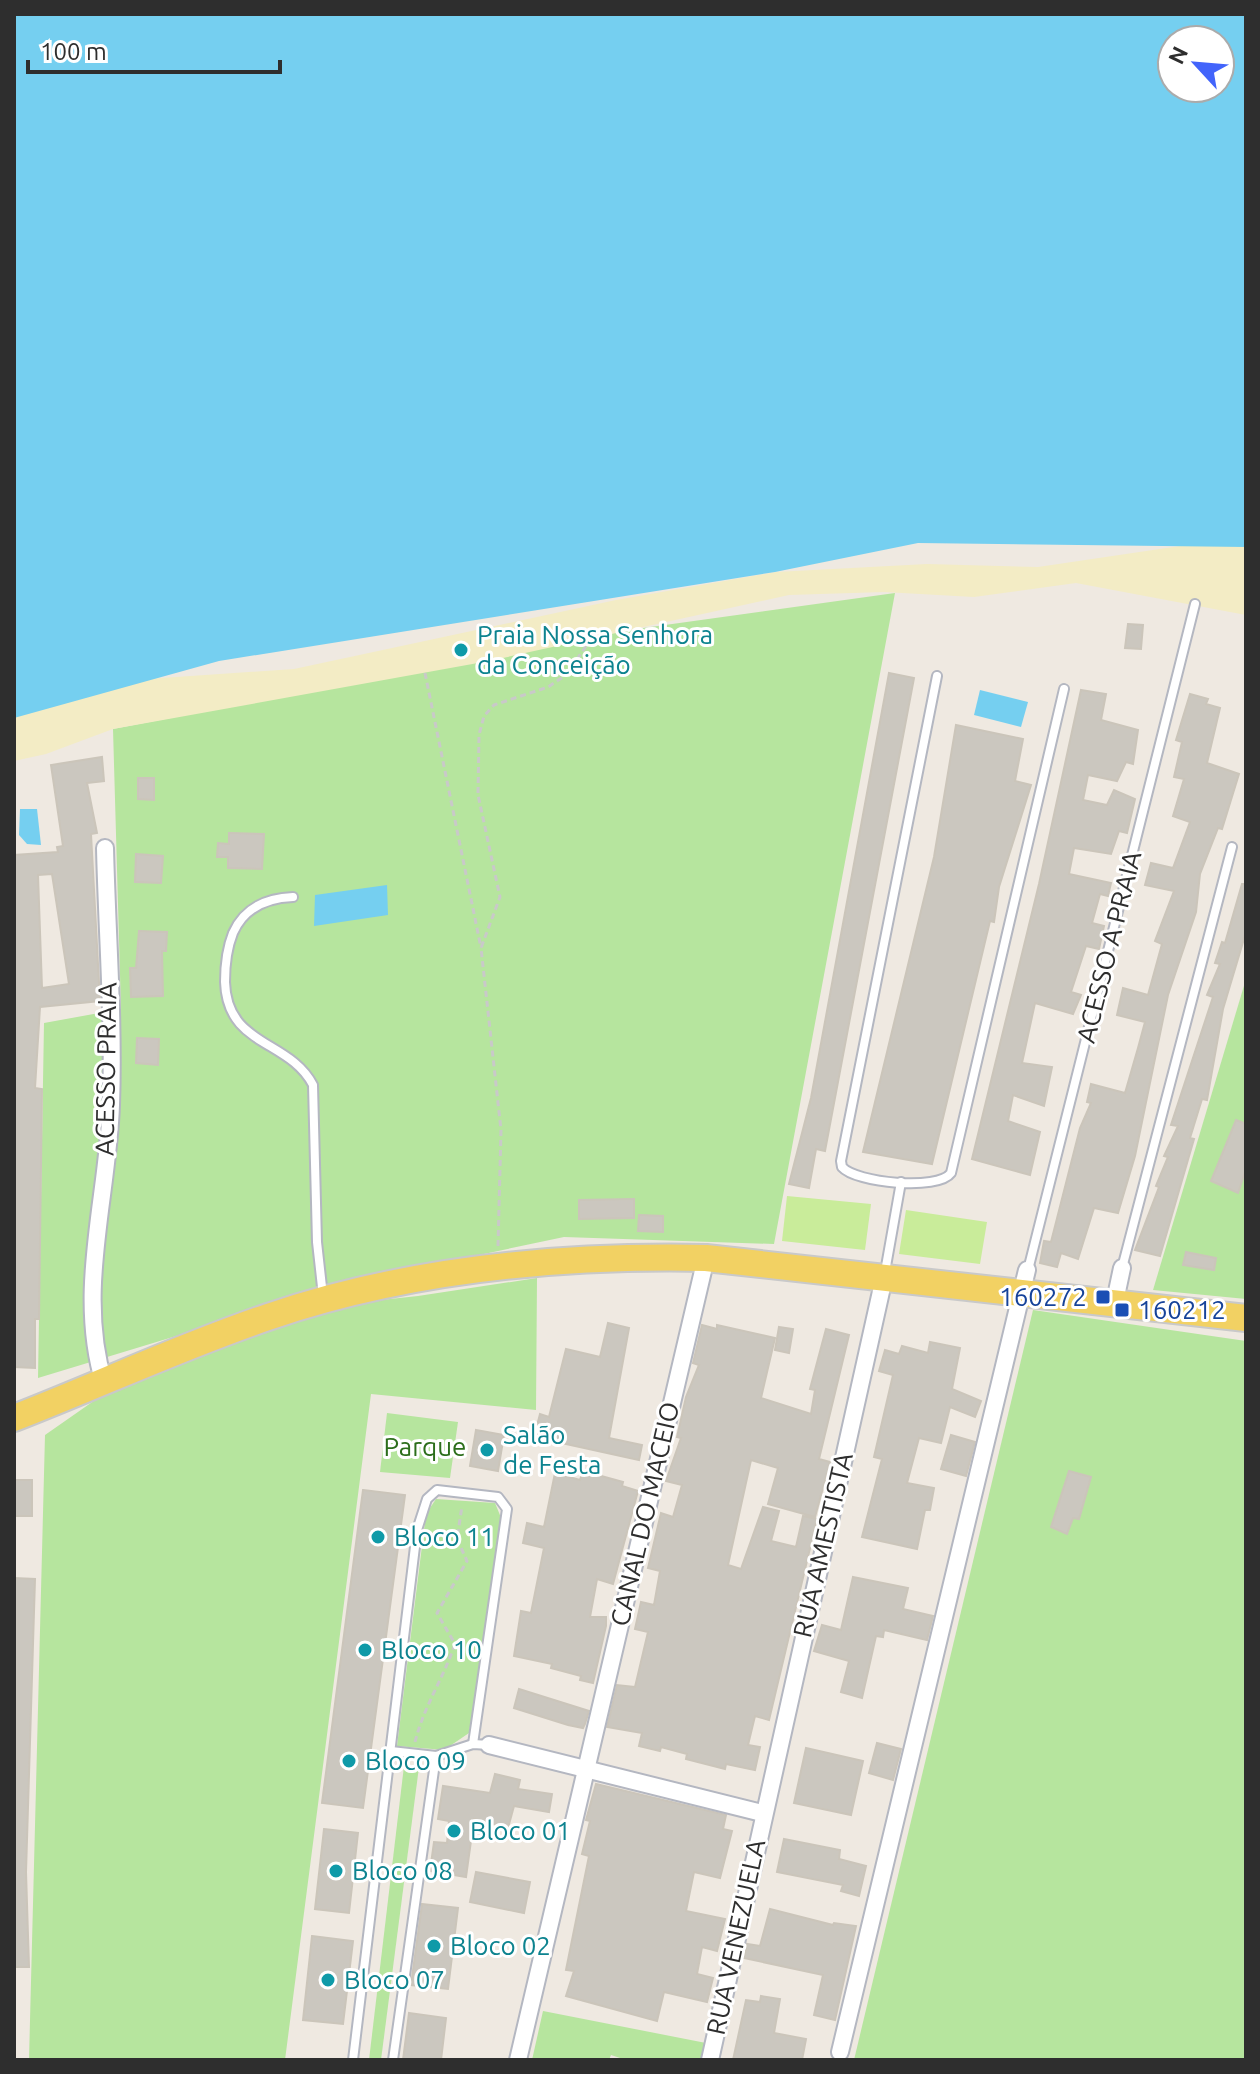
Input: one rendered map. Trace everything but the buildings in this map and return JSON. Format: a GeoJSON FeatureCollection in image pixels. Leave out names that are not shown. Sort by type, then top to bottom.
{"type":"FeatureCollection","features":[{"type":"Feature","properties":{"kind":"main road"},"geometry":{"type":"LineString","coordinates":[[14,1418],[268,1317],[324,1300],[498,1266],[632,1256],[706,1258],[884,1278],[1026,1281],[1115,1301],[1246,1318]]}},
{"type":"Feature","properties":{"kind":"street","name":"ACESSO PRAIA"},"geometry":{"type":"LineString","coordinates":[[104,1383],[92,1328],[92,1295],[111,1104],[105,848]]}},
{"type":"Feature","properties":{"kind":"street","name":"CANAL DO MACEIO"},"geometry":{"type":"LineString","coordinates":[[518,2060],[706,1258]]}},
{"type":"Feature","properties":{"kind":"street"},"geometry":{"type":"LineString","coordinates":[[1115,1301],[1122,1268]]}},
{"type":"Feature","properties":{"kind":"street","name":"RUA AMESTISTA"},"geometry":{"type":"LineString","coordinates":[[762,1813],[884,1278]]}},
{"type":"Feature","properties":{"kind":"street"},"geometry":{"type":"LineString","coordinates":[[840,2052],[1026,1281]]}},
{"type":"Feature","properties":{"kind":"street"},"geometry":{"type":"LineString","coordinates":[[481,1744],[762,1813]]}},
{"type":"Feature","properties":{"kind":"street","name":"RUA VENEZUELA"},"geometry":{"type":"LineString","coordinates":[[710,2060],[762,1813]]}},
{"type":"Feature","properties":{"kind":"lane","name":"ACESSO A PRAIA"},"geometry":{"type":"LineString","coordinates":[[1026,1281],[1195,604]]}},
{"type":"Feature","properties":{"kind":"lane"},"geometry":{"type":"LineString","coordinates":[[937,676],[841,1161],[842,1167],[852,1174],[901,1182],[939,1182],[951,1173],[1064,689]]}},
{"type":"Feature","properties":{"kind":"lane"},"geometry":{"type":"LineString","coordinates":[[1122,1268],[1232,847]]}},
{"type":"Feature","properties":{"kind":"lane"},"geometry":{"type":"LineString","coordinates":[[293,897],[273,898],[239,920],[225,967],[226,996],[232,1014],[246,1031],[306,1070],[313,1085],[317,1242],[324,1300]]}},
{"type":"Feature","properties":{"kind":"lane"},"geometry":{"type":"LineString","coordinates":[[884,1278],[901,1182]]}},
{"type":"Feature","properties":{"kind":"lane"},"geometry":{"type":"LineString","coordinates":[[353,2060],[391,1751],[422,1510],[427,1499],[437,1490],[498,1497],[505,1502],[508,1518],[481,1744],[436,1756],[391,1751]]}},
{"type":"Feature","properties":{"kind":"lane"},"geometry":{"type":"LineString","coordinates":[[393,2060],[436,1756]]}},
{"type":"Feature","properties":{"kind":"path"},"geometry":{"type":"LineString","coordinates":[[481,948],[500,897],[478,795],[479,735],[484,716],[494,705],[548,687],[566,675],[591,639]]}},
{"type":"Feature","properties":{"kind":"path"},"geometry":{"type":"LineString","coordinates":[[425,673],[481,948],[501,1130],[496,1213],[498,1266]]}},
{"type":"Feature","properties":{"kind":"path"},"geometry":{"type":"LineString","coordinates":[[412,1753],[424,1707],[440,1687],[455,1644],[437,1613],[467,1561],[457,1539],[464,1493]]}},
{"type":"Feature","properties":{"kind":"green space"},"geometry":{"type":"Polygon","coordinates":[[[895,593],[774,1244],[564,1237],[361,1280],[38,1378],[44,1023],[121,1009],[113,729],[629,630],[895,593]]]}},
{"type":"Feature","properties":{"kind":"green space"},"geometry":{"type":"Polygon","coordinates":[[[1246,979],[1246,1299],[1153,1290],[1246,979]]]}},
{"type":"Feature","properties":{"kind":"green space"},"geometry":{"type":"Polygon","coordinates":[[[787,1196],[871,1204],[865,1250],[782,1241],[787,1196]]]}},
{"type":"Feature","properties":{"kind":"green space"},"geometry":{"type":"Polygon","coordinates":[[[906,1210],[987,1222],[980,1264],[899,1254],[906,1210]]]}},
{"type":"Feature","properties":{"kind":"green space"},"geometry":{"type":"Polygon","coordinates":[[[537,1278],[536,1410],[371,1394],[285,2060],[29,2060],[45,1435],[98,1398],[297,1309],[418,1296],[537,1278]]]}},
{"type":"Feature","properties":{"kind":"green space"},"geometry":{"type":"Polygon","coordinates":[[[1033,1310],[1246,1341],[1246,2060],[854,2060],[1033,1310]]]}},
{"type":"Feature","properties":{"kind":"green space","name":"Parque"},"geometry":{"type":"Polygon","coordinates":[[[387,1413],[458,1422],[450,1478],[380,1472],[387,1413]]]}},
{"type":"Feature","properties":{"kind":"green space"},"geometry":{"type":"Polygon","coordinates":[[[436,1499],[495,1503],[502,1520],[469,1733],[444,1750],[397,1746],[426,1514],[436,1499]]]}},
{"type":"Feature","properties":{"kind":"green space"},"geometry":{"type":"Polygon","coordinates":[[[404,1766],[419,1767],[381,2060],[369,2060],[404,1766]]]}},
{"type":"Feature","properties":{"kind":"green space"},"geometry":{"type":"Polygon","coordinates":[[[543,2011],[706,2043],[702,2060],[626,2060],[611,2055],[609,2060],[532,2060],[543,2011]]]}},
{"type":"Feature","properties":{"kind":"sand","name":"Praia Nossa Senhora da Conceição"},"geometry":{"type":"Polygon","coordinates":[[[1180,546],[1246,546],[1246,615],[1076,583],[974,597],[884,592],[789,595],[489,661],[113,729],[46,754],[14,761],[14,709],[118,681],[294,669],[616,600],[776,572],[927,564],[1038,567],[1180,546]]]}},
{"type":"Feature","properties":{"kind":"water"},"geometry":{"type":"Polygon","coordinates":[[[14,14],[1246,14],[1246,547],[918,543],[775,572],[219,661],[14,718],[14,14]]]}},
{"type":"Feature","properties":{"kind":"water"},"geometry":{"type":"Polygon","coordinates":[[[980,690],[1028,702],[1021,727],[974,715],[980,690]]]}},
{"type":"Feature","properties":{"kind":"water"},"geometry":{"type":"Polygon","coordinates":[[[20,809],[37,809],[41,845],[27,844],[19,835],[20,809]]]}},
{"type":"Feature","properties":{"kind":"water"},"geometry":{"type":"Polygon","coordinates":[[[387,885],[388,915],[314,926],[315,895],[387,885]]]}},
{"type":"Feature","properties":{"kind":"place","name":"Praia Nossa Senhora da Conceição"},"geometry":{"type":"Point","coordinates":[461,650]}},
{"type":"Feature","properties":{"kind":"place","name":"160272"},"geometry":{"type":"Point","coordinates":[1103,1297]}},
{"type":"Feature","properties":{"kind":"place","name":"160212"},"geometry":{"type":"Point","coordinates":[1122,1310]}},
{"type":"Feature","properties":{"kind":"place","name":"Salão de Festa"},"geometry":{"type":"Point","coordinates":[487,1450]}},
{"type":"Feature","properties":{"kind":"place","name":"Bloco 11"},"geometry":{"type":"Point","coordinates":[378,1537]}},
{"type":"Feature","properties":{"kind":"place","name":"Bloco 10"},"geometry":{"type":"Point","coordinates":[365,1650]}},
{"type":"Feature","properties":{"kind":"place","name":"Bloco 09"},"geometry":{"type":"Point","coordinates":[349,1761]}},
{"type":"Feature","properties":{"kind":"place","name":"Bloco 01"},"geometry":{"type":"Point","coordinates":[454,1831]}},
{"type":"Feature","properties":{"kind":"place","name":"Bloco 08"},"geometry":{"type":"Point","coordinates":[336,1871]}},
{"type":"Feature","properties":{"kind":"place","name":"Bloco 02"},"geometry":{"type":"Point","coordinates":[434,1946]}},
{"type":"Feature","properties":{"kind":"place","name":"Bloco 07"},"geometry":{"type":"Point","coordinates":[328,1980]}}]}
